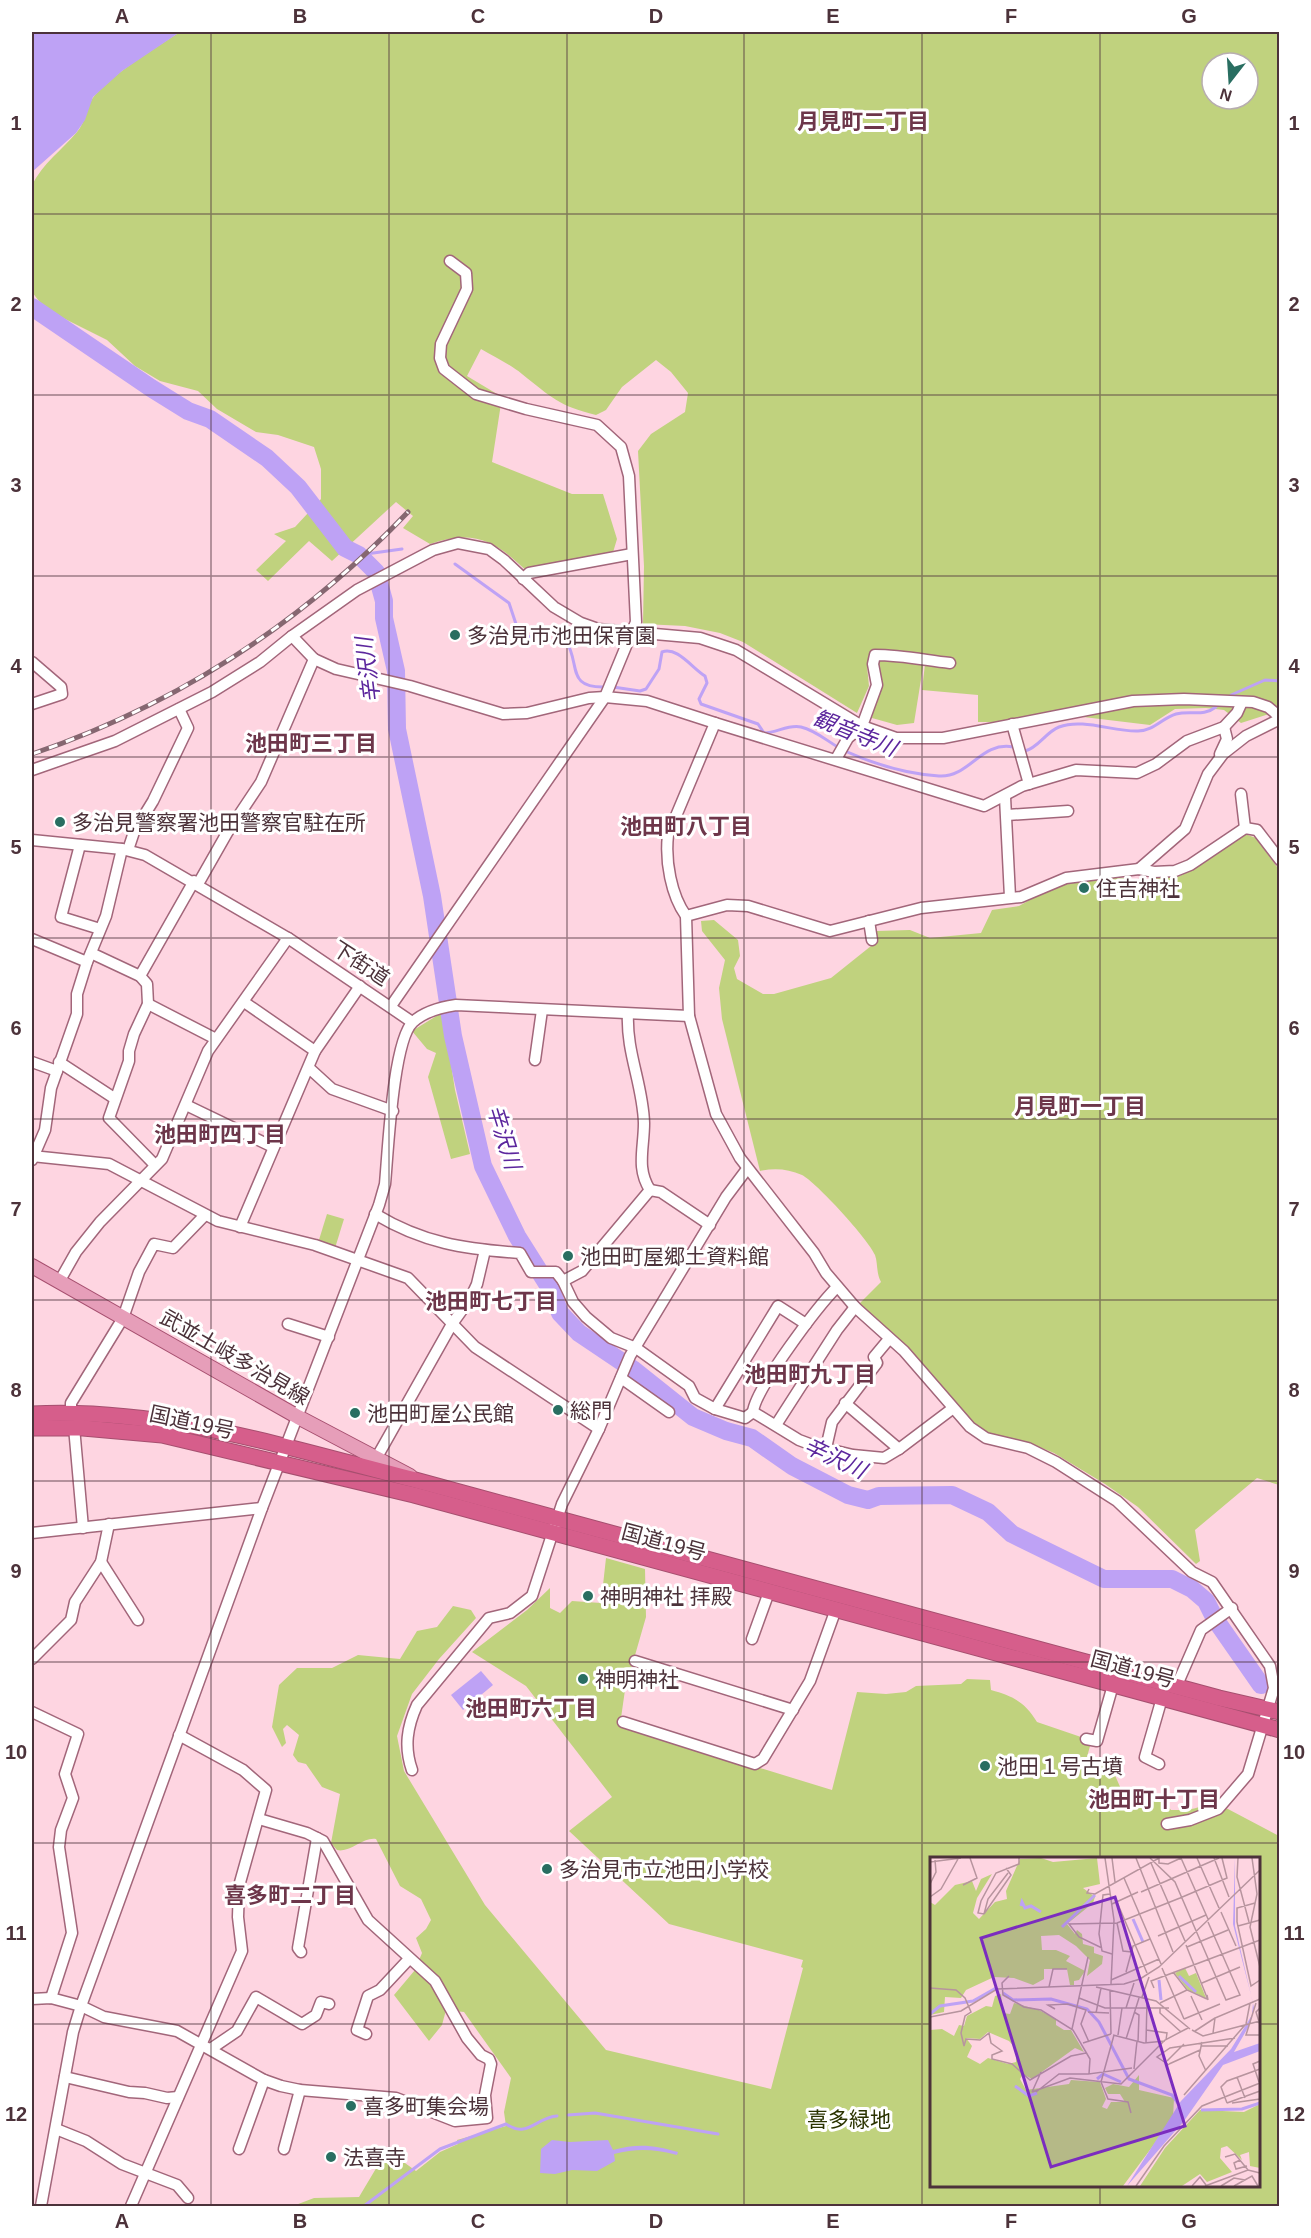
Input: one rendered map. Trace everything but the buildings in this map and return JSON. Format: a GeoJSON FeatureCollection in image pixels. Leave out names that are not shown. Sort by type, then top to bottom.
{"type":"FeatureCollection","features":[{"type":"Feature","properties":{"kind":"highway","name":"国道19号"},"geometry":{"type":"LineString","coordinates":[[32,1414],[162,1435],[279,1464],[555,1526],[1274,1711]]}},
{"type":"Feature","properties":{"kind":"highway","name":"国道19号"},"geometry":{"type":"LineString","coordinates":[[32,1428],[73,1420],[155,1419],[286,1448],[419,1481],[769,1592],[1280,1730]]}},
{"type":"Feature","properties":{"kind":"main road","name":"武並土岐多治見線"},"geometry":{"type":"LineString","coordinates":[[32,1268],[365,1454],[377,1457],[419,1481]]}},
{"type":"Feature","properties":{"kind":"street"},"geometry":{"type":"LineString","coordinates":[[391,1006],[608,690],[633,632],[636,613],[627,461],[621,447],[597,425],[573,418],[525,410],[476,394],[444,369],[440,358],[441,344],[467,289],[466,273],[450,261]]}},
{"type":"Feature","properties":{"kind":"street"},"geometry":{"type":"LineString","coordinates":[[32,770],[115,741],[179,709],[232,681],[357,590],[433,550],[458,543],[472,544],[489,549],[554,607],[581,623],[598,628],[700,638],[736,650],[861,726],[896,738],[922,740],[1133,701],[1184,699],[1242,702],[1268,707],[1280,718],[1246,736],[1220,758],[1208,774],[1185,829],[1139,869]]}},
{"type":"Feature","properties":{"kind":"street"},"geometry":{"type":"LineString","coordinates":[[523,579],[530,573],[632,554]]}},
{"type":"Feature","properties":{"kind":"street"},"geometry":{"type":"LineString","coordinates":[[292,636],[314,659],[336,669],[405,685],[503,714],[527,713],[589,698],[608,690],[647,700],[819,756],[838,752],[981,806],[991,805],[1029,784],[1076,770],[1137,773],[1156,764],[1187,741],[1224,727],[1237,713],[1242,702]]}},
{"type":"Feature","properties":{"kind":"street"},"geometry":{"type":"LineString","coordinates":[[838,752],[861,726],[877,685],[873,664],[875,655],[904,655],[917,660],[950,663]]}},
{"type":"Feature","properties":{"kind":"street"},"geometry":{"type":"LineString","coordinates":[[140,976],[196,882],[261,782],[314,659]]}},
{"type":"Feature","properties":{"kind":"street"},"geometry":{"type":"LineString","coordinates":[[32,662],[61,687],[62,694],[32,704]]}},
{"type":"Feature","properties":{"kind":"street"},"geometry":{"type":"LineString","coordinates":[[179,709],[188,728],[159,791],[125,849],[111,899],[77,994],[77,1014],[58,1066],[49,1099],[45,1130],[33,1159],[109,1164],[205,1215],[240,1227],[315,1245],[408,1278],[475,1347],[599,1429]]}},
{"type":"Feature","properties":{"kind":"street"},"geometry":{"type":"LineString","coordinates":[[715,723],[668,835],[666,855],[680,908],[686,916],[689,1016],[716,1114],[747,1169],[837,1287],[930,1379],[951,1409],[986,1438],[1028,1448],[1056,1462],[1117,1501],[1192,1572],[1212,1582],[1228,1611],[1270,1666],[1274,1688],[1274,1711],[1264,1727],[1248,1774],[1224,1803],[1209,1814],[1167,1824]]}},
{"type":"Feature","properties":{"kind":"street"},"geometry":{"type":"LineString","coordinates":[[1012,723],[1029,784]]}},
{"type":"Feature","properties":{"kind":"street"},"geometry":{"type":"LineString","coordinates":[[1220,758],[1227,739],[1224,727]]}},
{"type":"Feature","properties":{"kind":"street"},"geometry":{"type":"LineString","coordinates":[[1241,794],[1245,828]]}},
{"type":"Feature","properties":{"kind":"street"},"geometry":{"type":"LineString","coordinates":[[1005,797],[1010,897]]}},
{"type":"Feature","properties":{"kind":"street"},"geometry":{"type":"LineString","coordinates":[[1007,815],[1068,811]]}},
{"type":"Feature","properties":{"kind":"street"},"geometry":{"type":"LineString","coordinates":[[686,916],[727,905],[748,906],[830,931],[921,908],[1021,897],[1066,878],[1139,869],[1164,872],[1190,865],[1245,828],[1257,830],[1280,860]]}},
{"type":"Feature","properties":{"kind":"street","name":"下街道"},"geometry":{"type":"LineString","coordinates":[[32,840],[125,849],[145,855],[196,882],[288,938],[412,1022]]}},
{"type":"Feature","properties":{"kind":"street"},"geometry":{"type":"LineString","coordinates":[[80,845],[61,917],[100,929]]}},
{"type":"Feature","properties":{"kind":"street"},"geometry":{"type":"LineString","coordinates":[[869,921],[872,940]]}},
{"type":"Feature","properties":{"kind":"street"},"geometry":{"type":"LineString","coordinates":[[59,1282],[76,1252],[167,1151],[216,1039],[288,938]]}},
{"type":"Feature","properties":{"kind":"street"},"geometry":{"type":"LineString","coordinates":[[32,939],[140,976],[147,984],[148,1004],[134,1034],[122,1084],[114,1098],[108,1118],[155,1165]]}},
{"type":"Feature","properties":{"kind":"street"},"geometry":{"type":"LineString","coordinates":[[240,1227],[315,1051],[360,986]]}},
{"type":"Feature","properties":{"kind":"street"},"geometry":{"type":"LineString","coordinates":[[244,1002],[315,1051]]}},
{"type":"Feature","properties":{"kind":"street"},"geometry":{"type":"LineString","coordinates":[[148,1004],[216,1039]]}},
{"type":"Feature","properties":{"kind":"street"},"geometry":{"type":"LineString","coordinates":[[41,2206],[73,2032],[81,2006],[262,1508],[329,1337],[385,1184],[398,1053],[412,1022],[440,1008],[463,1005],[689,1016]]}},
{"type":"Feature","properties":{"kind":"street"},"geometry":{"type":"LineString","coordinates":[[535,1060],[542,1010]]}},
{"type":"Feature","properties":{"kind":"street"},"geometry":{"type":"LineString","coordinates":[[628,1014],[627,1040],[642,1098],[643,1151],[640,1171],[650,1190]]}},
{"type":"Feature","properties":{"kind":"street"},"geometry":{"type":"LineString","coordinates":[[32,1062],[58,1066],[114,1098]]}},
{"type":"Feature","properties":{"kind":"street"},"geometry":{"type":"LineString","coordinates":[[309,1068],[332,1089],[393,1111]]}},
{"type":"Feature","properties":{"kind":"street"},"geometry":{"type":"LineString","coordinates":[[186,1105],[273,1147]]}},
{"type":"Feature","properties":{"kind":"street"},"geometry":{"type":"LineString","coordinates":[[412,1770],[408,1749],[410,1722],[424,1695],[489,1618],[510,1613],[532,1596],[555,1526],[633,1352],[726,1197],[747,1169]]}},
{"type":"Feature","properties":{"kind":"street"},"geometry":{"type":"LineString","coordinates":[[650,1190],[661,1192],[710,1225]]}},
{"type":"Feature","properties":{"kind":"street"},"geometry":{"type":"LineString","coordinates":[[563,1281],[582,1271],[650,1190]]}},
{"type":"Feature","properties":{"kind":"street"},"geometry":{"type":"LineString","coordinates":[[375,1214],[418,1237],[485,1250],[519,1252],[532,1272],[553,1271],[563,1281],[573,1302],[586,1317],[611,1338],[689,1386],[695,1398],[715,1409],[745,1418],[753,1412],[765,1386],[817,1308],[837,1287]]}},
{"type":"Feature","properties":{"kind":"street"},"geometry":{"type":"LineString","coordinates":[[83,1528],[71,1403],[123,1318],[139,1272],[154,1244],[173,1248],[205,1215]]}},
{"type":"Feature","properties":{"kind":"street"},"geometry":{"type":"LineString","coordinates":[[377,1457],[477,1284],[485,1250]]}},
{"type":"Feature","properties":{"kind":"street"},"geometry":{"type":"LineString","coordinates":[[715,1409],[778,1306],[806,1324]]}},
{"type":"Feature","properties":{"kind":"street"},"geometry":{"type":"LineString","coordinates":[[776,1425],[837,1329],[855,1307]]}},
{"type":"Feature","properties":{"kind":"street"},"geometry":{"type":"LineString","coordinates":[[288,1324],[329,1337]]}},
{"type":"Feature","properties":{"kind":"street"},"geometry":{"type":"LineString","coordinates":[[825,1448],[832,1422],[877,1363],[874,1357],[889,1340]]}},
{"type":"Feature","properties":{"kind":"street"},"geometry":{"type":"LineString","coordinates":[[621,1377],[669,1412]]}},
{"type":"Feature","properties":{"kind":"street"},"geometry":{"type":"LineString","coordinates":[[846,1403],[899,1449]]}},
{"type":"Feature","properties":{"kind":"street"},"geometry":{"type":"LineString","coordinates":[[753,1412],[799,1440],[853,1455],[884,1458],[951,1409]]}},
{"type":"Feature","properties":{"kind":"street"},"geometry":{"type":"LineString","coordinates":[[32,1533],[262,1508]]}},
{"type":"Feature","properties":{"kind":"street"},"geometry":{"type":"LineString","coordinates":[[32,1659],[71,1620],[75,1602],[101,1562],[109,1524]]}},
{"type":"Feature","properties":{"kind":"street"},"geometry":{"type":"LineString","coordinates":[[101,1562],[138,1620]]}},
{"type":"Feature","properties":{"kind":"street"},"geometry":{"type":"LineString","coordinates":[[752,1639],[769,1592]]}},
{"type":"Feature","properties":{"kind":"street"},"geometry":{"type":"LineString","coordinates":[[623,1722],[756,1764],[763,1759],[810,1681],[836,1609]]}},
{"type":"Feature","properties":{"kind":"street"},"geometry":{"type":"LineString","coordinates":[[1177,1685],[1205,1626],[1228,1611]]}},
{"type":"Feature","properties":{"kind":"street"},"geometry":{"type":"LineString","coordinates":[[635,1661],[793,1710]]}},
{"type":"Feature","properties":{"kind":"street"},"geometry":{"type":"LineString","coordinates":[[1086,1738],[1097,1741],[1113,1684]]}},
{"type":"Feature","properties":{"kind":"street"},"geometry":{"type":"LineString","coordinates":[[1159,1764],[1145,1757],[1162,1698]]}},
{"type":"Feature","properties":{"kind":"street"},"geometry":{"type":"LineString","coordinates":[[32,1712],[78,1734],[65,1774],[73,1798],[61,1830],[59,1847],[72,1933],[51,1998]]}},
{"type":"Feature","properties":{"kind":"street"},"geometry":{"type":"LineString","coordinates":[[131,2206],[178,2097],[207,2046],[242,1951],[238,1917],[239,1886],[266,1790],[261,1783],[179,1735]]}},
{"type":"Feature","properties":{"kind":"street"},"geometry":{"type":"LineString","coordinates":[[32,1999],[51,1998],[81,2006],[104,2017],[177,2031],[264,2079],[300,2090],[396,2097],[454,2121],[487,2118],[484,2108],[491,2064],[489,2059],[481,2055],[466,2038],[435,1981],[368,1920],[351,1895],[331,1853],[317,1838],[259,1819]]}},
{"type":"Feature","properties":{"kind":"street"},"geometry":{"type":"LineString","coordinates":[[301,1952],[298,1947],[317,1838]]}},
{"type":"Feature","properties":{"kind":"street"},"geometry":{"type":"LineString","coordinates":[[366,2034],[357,2030],[368,1996],[380,1990],[409,1959]]}},
{"type":"Feature","properties":{"kind":"street"},"geometry":{"type":"LineString","coordinates":[[207,2046],[237,2031],[256,1996],[303,2024],[316,2015],[321,2002],[329,2004]]}},
{"type":"Feature","properties":{"kind":"street"},"geometry":{"type":"LineString","coordinates":[[65,2077],[129,2092],[167,2098],[178,2097]]}},
{"type":"Feature","properties":{"kind":"street"},"geometry":{"type":"LineString","coordinates":[[239,2149],[264,2079]]}},
{"type":"Feature","properties":{"kind":"street"},"geometry":{"type":"LineString","coordinates":[[284,2148],[300,2090]]}},
{"type":"Feature","properties":{"kind":"street"},"geometry":{"type":"LineString","coordinates":[[56,2129],[86,2141],[122,2164],[177,2185],[188,2198]]}},
{"type":"Feature","properties":{"kind":"street"},"geometry":{"type":"LineString","coordinates":[[32,2183],[44,2184]]}},
{"type":"Feature","properties":{"kind":"green space"},"geometry":{"type":"Polygon","coordinates":[[[180,32],[1279,32],[1279,727],[1269,714],[1241,723],[1224,710],[1206,708],[1175,709],[1150,725],[1075,716],[1049,722],[978,722],[978,695],[922,690],[925,664],[952,667],[954,660],[915,656],[902,651],[875,651],[869,656],[867,666],[869,686],[857,713],[743,642],[720,633],[685,626],[643,624],[644,566],[638,451],[651,434],[685,412],[688,393],[671,372],[656,360],[622,387],[606,410],[596,415],[556,400],[512,367],[481,349],[467,376],[502,397],[492,462],[572,494],[603,494],[617,539],[611,559],[529,573],[506,553],[484,541],[460,538],[430,544],[403,528],[413,516],[396,502],[332,561],[309,541],[268,581],[256,570],[286,541],[274,534],[295,527],[321,499],[321,469],[314,447],[278,435],[256,432],[217,409],[198,391],[160,381],[135,366],[107,340],[45,309],[32,292],[32,185],[47,163],[80,128],[95,95],[147,53],[180,32]]]}},
{"type":"Feature","properties":{"kind":"green space"},"geometry":{"type":"Polygon","coordinates":[[[875,655],[924,661],[914,723],[897,725],[872,718],[877,685],[875,655]]]}},
{"type":"Feature","properties":{"kind":"green space"},"geometry":{"type":"Polygon","coordinates":[[[1245,834],[1256,838],[1280,871],[1279,1485],[1257,1478],[1195,1530],[1200,1561],[1196,1564],[1138,1507],[1105,1484],[1054,1453],[1027,1442],[987,1434],[955,1407],[858,1305],[881,1282],[875,1255],[871,1248],[830,1199],[802,1175],[792,1171],[760,1171],[722,1019],[719,988],[725,960],[702,931],[701,921],[714,920],[738,940],[740,956],[734,968],[737,979],[763,994],[774,994],[831,978],[871,946],[877,931],[910,930],[930,938],[981,933],[992,910],[1019,906],[1051,888],[1083,879],[1110,876],[1138,880],[1180,876],[1245,834]]]}},
{"type":"Feature","properties":{"kind":"green space"},"geometry":{"type":"Polygon","coordinates":[[[443,1012],[455,1090],[470,1154],[451,1159],[428,1077],[436,1053],[427,1049],[412,1031],[443,1012]]]}},
{"type":"Feature","properties":{"kind":"green space"},"geometry":{"type":"Polygon","coordinates":[[[327,1214],[344,1219],[335,1248],[318,1243],[327,1214]]]}},
{"type":"Feature","properties":{"kind":"green space","name":"喜多緑地"},"geometry":{"type":"Polygon","coordinates":[[[606,1558],[645,1569],[646,1617],[625,1690],[620,1725],[832,1790],[857,1692],[886,1694],[906,1692],[916,1686],[961,1684],[967,1679],[990,1680],[991,1690],[1018,1701],[1028,1709],[1037,1722],[1081,1737],[1081,1743],[1090,1746],[1087,1757],[1114,1773],[1121,1789],[1165,1802],[1171,1810],[1197,1808],[1209,1799],[1279,1836],[1279,2206],[293,2206],[314,2198],[359,2197],[387,2150],[416,2171],[440,2152],[458,2144],[457,2140],[506,2126],[504,2112],[511,2078],[464,2012],[446,2010],[442,2025],[429,2041],[394,1995],[415,1970],[422,1953],[416,1938],[426,1929],[431,1920],[421,1899],[400,1886],[376,1839],[337,1850],[331,1843],[340,1794],[322,1787],[306,1764],[298,1762],[293,1755],[299,1735],[287,1725],[283,1729],[286,1743],[282,1747],[272,1727],[279,1685],[297,1668],[332,1668],[358,1655],[400,1659],[417,1631],[437,1627],[453,1606],[471,1610],[476,1618],[439,1659],[412,1694],[397,1736],[404,1771],[485,1905],[606,2050],[771,2089],[803,1968],[801,1967],[803,1960],[669,1924],[569,1831],[612,1797],[526,1686],[472,1652],[527,1610],[550,1588],[550,1608],[560,1613],[572,1601],[601,1603],[606,1558]]]}},
{"type":"Feature","properties":{"kind":"shaded area"},"geometry":{"type":"Polygon","coordinates":[[[32,32],[180,32],[122,71],[93,97],[85,120],[76,133],[32,172],[32,32]]]}},
{"type":"Feature","properties":{"kind":"shaded area"},"geometry":{"type":"Polygon","coordinates":[[[481,1671],[493,1685],[463,1710],[451,1695],[481,1671]]]}},
{"type":"Feature","properties":{"kind":"shaded area"},"geometry":{"type":"Polygon","coordinates":[[[552,2140],[570,2142],[608,2140],[613,2150],[630,2146],[646,2146],[678,2152],[677,2155],[653,2150],[630,2151],[614,2154],[615,2161],[597,2171],[572,2170],[555,2174],[540,2173],[541,2149],[552,2140]]]}},
{"type":"Feature","properties":{"kind":"waterway","name":"辛沢川"},"geometry":{"type":"LineString","coordinates":[[32,307],[151,388],[188,411],[210,419],[267,458],[298,487],[345,548],[359,555],[376,572],[384,601],[384,618],[396,671],[397,729],[432,896],[453,1036],[483,1166],[517,1236],[551,1290],[560,1313],[579,1333],[634,1370],[693,1417],[726,1431],[752,1438],[792,1466],[848,1495],[868,1500],[879,1496],[952,1495],[988,1512],[1012,1534],[1104,1579],[1172,1579],[1192,1589],[1206,1601],[1215,1619],[1261,1685]]}},
{"type":"Feature","properties":{"kind":"waterway","name":"観音寺川"},"geometry":{"type":"LineString","coordinates":[[359,555],[402,549]]}},
{"type":"Feature","properties":{"kind":"waterway","name":"観音寺川"},"geometry":{"type":"LineString","coordinates":[[455,564],[509,603],[516,624],[526,635],[540,642],[566,641],[576,673],[585,684],[607,687]]}},
{"type":"Feature","properties":{"kind":"waterway","name":"観音寺川"},"geometry":{"type":"LineString","coordinates":[[613,687],[640,691],[646,689],[659,669],[662,652],[668,651],[679,655],[705,676],[707,683],[699,699],[701,704],[758,724],[764,733],[801,727],[813,731],[845,751],[868,760],[903,771],[939,776],[959,771],[992,749],[1013,747]]}},
{"type":"Feature","properties":{"kind":"waterway","name":"観音寺川"},"geometry":{"type":"LineString","coordinates":[[1231,695],[1265,680],[1280,681]]}},
{"type":"Feature","properties":{"kind":"waterway","name":"観音寺川"},"geometry":{"type":"LineString","coordinates":[[1025,751],[1034,747],[1059,727],[1078,724],[1129,731],[1144,730],[1176,714],[1202,713],[1216,707]]}},
{"type":"Feature","properties":{"kind":"waterway"},"geometry":{"type":"LineString","coordinates":[[568,2115],[595,2113],[718,2134]]}},
{"type":"Feature","properties":{"kind":"waterway"},"geometry":{"type":"LineString","coordinates":[[364,2206],[440,2149],[506,2124],[520,2129],[557,2116]]}},
{"type":"Feature","properties":{"kind":"railway"},"geometry":{"type":"LineString","coordinates":[[32,754],[137,711],[235,656],[281,624],[325,589],[368,552],[408,512]]}},
{"type":"Feature","properties":{"kind":"place","name":"多治見市池田保育園"},"geometry":{"type":"Point","coordinates":[455,635]}},
{"type":"Feature","properties":{"kind":"place","name":"多治見警察署池田警察官駐在所"},"geometry":{"type":"Point","coordinates":[60,822]}},
{"type":"Feature","properties":{"kind":"place","name":"住吉神社"},"geometry":{"type":"Point","coordinates":[1084,888]}},
{"type":"Feature","properties":{"kind":"place","name":"池田町屋郷土資料館"},"geometry":{"type":"Point","coordinates":[568,1256]}},
{"type":"Feature","properties":{"kind":"place","name":"総門"},"geometry":{"type":"Point","coordinates":[558,1410]}},
{"type":"Feature","properties":{"kind":"place","name":"池田町屋公民館"},"geometry":{"type":"Point","coordinates":[355,1413]}},
{"type":"Feature","properties":{"kind":"place","name":"神明神社 拝殿"},"geometry":{"type":"Point","coordinates":[588,1596]}},
{"type":"Feature","properties":{"kind":"place","name":"神明神社"},"geometry":{"type":"Point","coordinates":[583,1679]}},
{"type":"Feature","properties":{"kind":"place","name":"池田１号古墳"},"geometry":{"type":"Point","coordinates":[985,1766]}},
{"type":"Feature","properties":{"kind":"place","name":"多治見市立池田小学校"},"geometry":{"type":"Point","coordinates":[547,1869]}},
{"type":"Feature","properties":{"kind":"place","name":"喜多町集会場"},"geometry":{"type":"Point","coordinates":[351,2106]}},
{"type":"Feature","properties":{"kind":"place","name":"法喜寺"},"geometry":{"type":"Point","coordinates":[331,2157]}},
{"type":"Feature","properties":{"kind":"district","name":"月見町二丁目"},"geometry":{"type":"Point","coordinates":[863,121]}},
{"type":"Feature","properties":{"kind":"district","name":"池田町三丁目"},"geometry":{"type":"Point","coordinates":[311,743]}},
{"type":"Feature","properties":{"kind":"district","name":"池田町八丁目"},"geometry":{"type":"Point","coordinates":[686,826]}},
{"type":"Feature","properties":{"kind":"district","name":"月見町一丁目"},"geometry":{"type":"Point","coordinates":[1080,1106]}},
{"type":"Feature","properties":{"kind":"district","name":"池田町四丁目"},"geometry":{"type":"Point","coordinates":[220,1134]}},
{"type":"Feature","properties":{"kind":"district","name":"池田町七丁目"},"geometry":{"type":"Point","coordinates":[491,1301]}},
{"type":"Feature","properties":{"kind":"district","name":"池田町九丁目"},"geometry":{"type":"Point","coordinates":[810,1374]}},
{"type":"Feature","properties":{"kind":"district","name":"池田町六丁目"},"geometry":{"type":"Point","coordinates":[531,1708]}},
{"type":"Feature","properties":{"kind":"district","name":"池田町十丁目"},"geometry":{"type":"Point","coordinates":[1154,1799]}},
{"type":"Feature","properties":{"kind":"district","name":"喜多町二丁目"},"geometry":{"type":"Point","coordinates":[290,1895]}}]}
